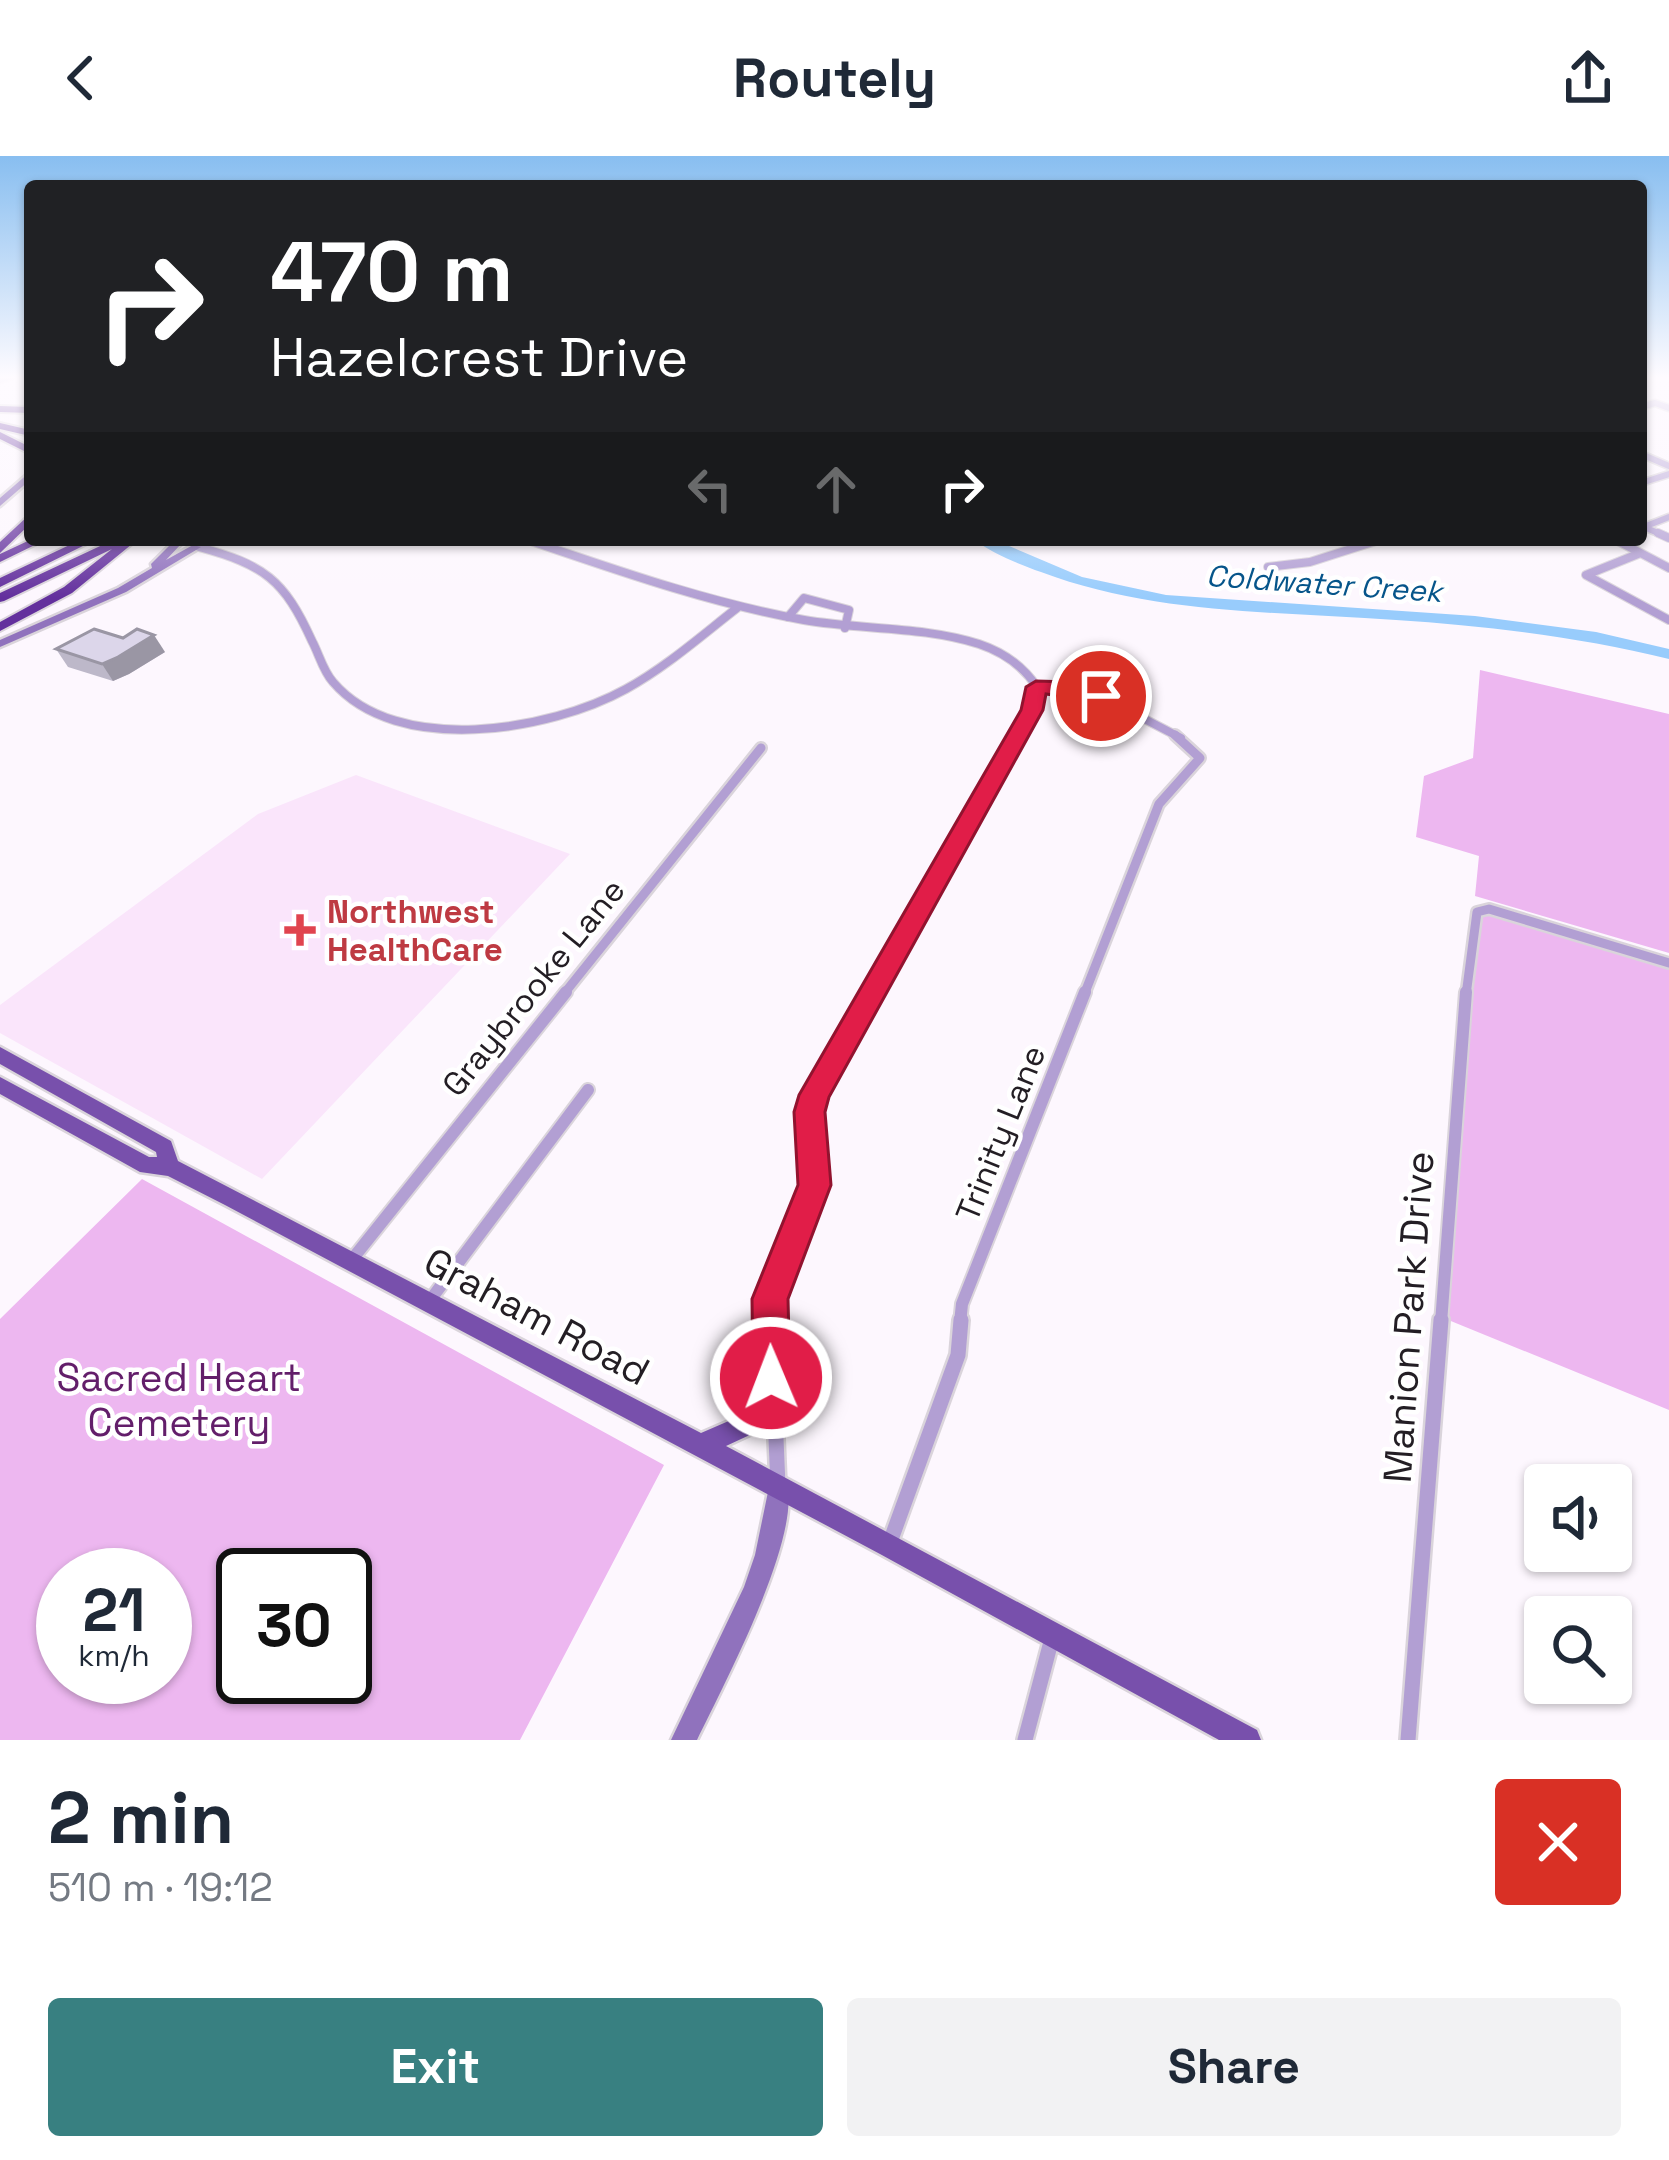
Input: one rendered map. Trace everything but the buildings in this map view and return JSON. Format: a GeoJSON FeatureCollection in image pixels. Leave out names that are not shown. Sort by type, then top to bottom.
{"type":"FeatureCollection","features":[{"type":"Feature","properties":{"kind":"highway"},"geometry":{"type":"LineString","coordinates":[[0,553],[24,524]]}},
{"type":"Feature","properties":{"kind":"highway"},"geometry":{"type":"LineString","coordinates":[[0,583],[77,546]]}},
{"type":"Feature","properties":{"kind":"highway"},"geometry":{"type":"LineString","coordinates":[[0,598],[114,546]]}},
{"type":"Feature","properties":{"kind":"highway"},"geometry":{"type":"LineString","coordinates":[[0,627],[90,574],[120,546]]}},
{"type":"Feature","properties":{"kind":"main road","name":"Graham Road"},"geometry":{"type":"LineString","coordinates":[[0,1055],[164,1147],[170,1167]]}},
{"type":"Feature","properties":{"kind":"main road","name":"Graham Road"},"geometry":{"type":"LineString","coordinates":[[0,1085],[147,1166],[170,1167],[889,1545],[1247,1740]]}},
{"type":"Feature","properties":{"kind":"main road"},"geometry":{"type":"LineString","coordinates":[[699,1446],[746,1424],[771,1378]]}},
{"type":"Feature","properties":{"kind":"street"},"geometry":{"type":"LineString","coordinates":[[0,503],[24,481]]}},
{"type":"Feature","properties":{"kind":"street"},"geometry":{"type":"LineString","coordinates":[[106,595],[161,562],[174,546]]}},
{"type":"Feature","properties":{"kind":"street"},"geometry":{"type":"LineString","coordinates":[[0,644],[206,546]]}},
{"type":"Feature","properties":{"kind":"street"},"geometry":{"type":"LineString","coordinates":[[218,546],[272,573],[287,586],[332,680],[350,698],[376,715],[418,726],[497,728],[564,716],[650,676],[736,608]]}},
{"type":"Feature","properties":{"kind":"street"},"geometry":{"type":"LineString","coordinates":[[218,546],[235,555]]}},
{"type":"Feature","properties":{"kind":"street"},"geometry":{"type":"LineString","coordinates":[[546,546],[736,608],[844,628],[918,632],[979,644],[1018,664],[1034,683],[1032,710],[814,1095],[810,1112],[814,1185],[770,1299],[776,1527],[764,1566],[684,1740]]}},
{"type":"Feature","properties":{"kind":"street"},"geometry":{"type":"LineString","coordinates":[[1268,567],[1310,562],[1360,546]]}},
{"type":"Feature","properties":{"kind":"street"},"geometry":{"type":"LineString","coordinates":[[1625,546],[1669,568]]}},
{"type":"Feature","properties":{"kind":"street"},"geometry":{"type":"LineString","coordinates":[[1638,554],[1586,575],[1669,620]]}},
{"type":"Feature","properties":{"kind":"street"},"geometry":{"type":"LineString","coordinates":[[788,617],[804,598],[849,610],[844,628]]}},
{"type":"Feature","properties":{"kind":"street","name":"Trinity Lane"},"geometry":{"type":"LineString","coordinates":[[889,1545],[958,1355],[962,1304],[1150,826],[1162,797],[1200,758],[1187,741],[1091,691],[1034,683]]}},
{"type":"Feature","properties":{"kind":"street","name":"Graybrooke Lane"},"geometry":{"type":"LineString","coordinates":[[350,1262],[761,748]]}},
{"type":"Feature","properties":{"kind":"street","name":"Manion Park Drive"},"geometry":{"type":"LineString","coordinates":[[1408,1740],[1470,947],[1477,912],[1490,909],[1669,963]]}},
{"type":"Feature","properties":{"kind":"street"},"geometry":{"type":"LineString","coordinates":[[428,1304],[588,1090]]}},
{"type":"Feature","properties":{"kind":"street"},"geometry":{"type":"LineString","coordinates":[[1025,1740],[1053,1635]]}},
{"type":"Feature","properties":{"kind":"shaded area","name":"Northwest HealthCare"},"geometry":{"type":"Polygon","coordinates":[[[356,775],[570,854],[262,1179],[0,1033],[0,1005],[258,814],[356,775]]]}},
{"type":"Feature","properties":{"kind":"green space"},"geometry":{"type":"Polygon","coordinates":[[[1480,670],[1669,714],[1669,953],[1475,896],[1479,856],[1416,837],[1424,776],[1473,758],[1480,670]]]}},
{"type":"Feature","properties":{"kind":"green space"},"geometry":{"type":"Polygon","coordinates":[[[1472,910],[1669,968],[1669,1410],[1441,1317],[1472,910]]]}},
{"type":"Feature","properties":{"kind":"green space","name":"Sacred Heart Cemetery"},"geometry":{"type":"Polygon","coordinates":[[[142,1179],[664,1465],[520,1740],[0,1740],[0,1319],[142,1179]]]}},
{"type":"Feature","properties":{"kind":"waterway","name":"Coldwater Creek"},"geometry":{"type":"LineString","coordinates":[[995,546],[1076,580],[1166,600],[1475,621],[1556,631],[1669,654]]}},
{"type":"Feature","properties":{"kind":"place","name":"Northwest HealthCare"},"geometry":{"type":"Point","coordinates":[300,930]}},
{"type":"Feature","properties":{"kind":"route"},"geometry":{"type":"LineString","coordinates":[[771,1378],[770,1299],[812,1199],[810,1112],[814,1095],[1032,710],[1036,687],[1072,688],[1101,696]]}}]}
